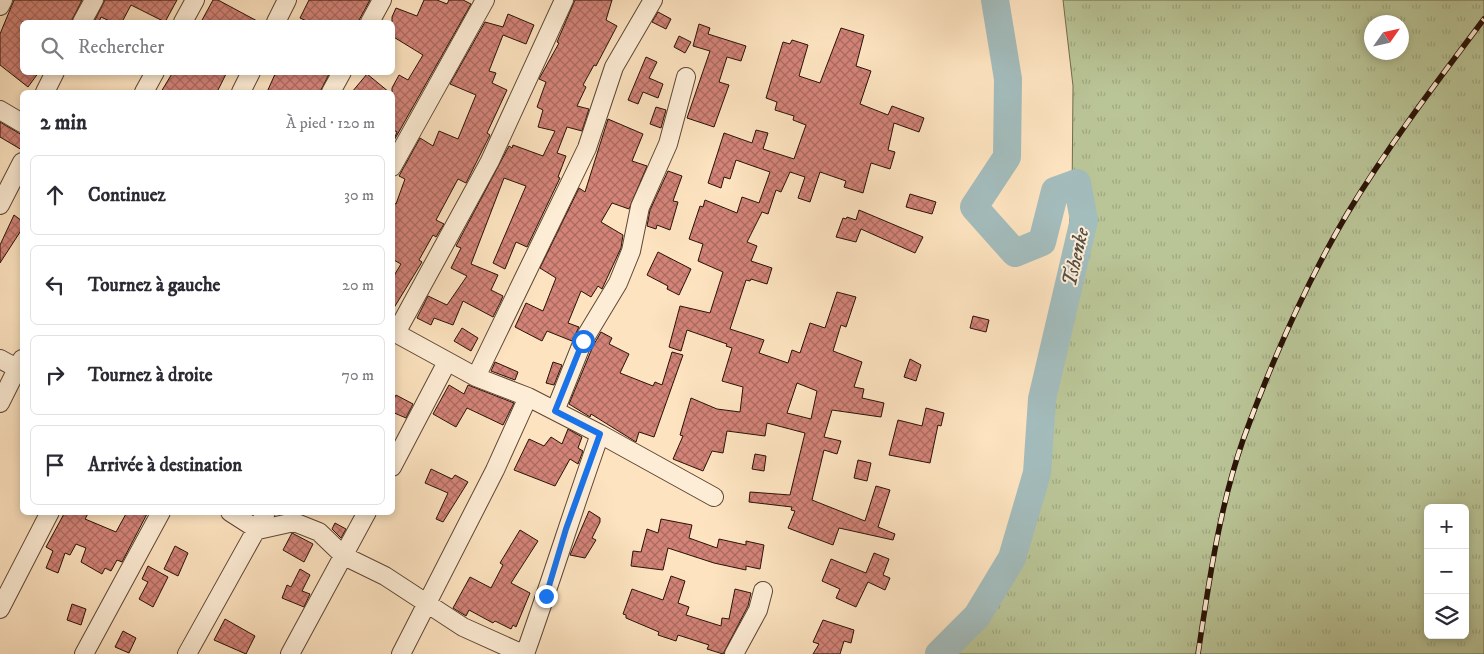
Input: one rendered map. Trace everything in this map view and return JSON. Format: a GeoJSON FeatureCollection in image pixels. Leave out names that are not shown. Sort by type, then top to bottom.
{"type":"FeatureCollection","features":[{"type":"Feature","properties":{"kind":"street"},"geometry":{"type":"LineString","coordinates":[[0,6],[3,0]]}},
{"type":"Feature","properties":{"kind":"street"},"geometry":{"type":"LineString","coordinates":[[83,20],[94,0]]}},
{"type":"Feature","properties":{"kind":"street"},"geometry":{"type":"LineString","coordinates":[[184,20],[195,0]]}},
{"type":"Feature","properties":{"kind":"street"},"geometry":{"type":"LineString","coordinates":[[277,20],[287,0]]}},
{"type":"Feature","properties":{"kind":"street"},"geometry":{"type":"LineString","coordinates":[[371,20],[382,0]]}},
{"type":"Feature","properties":{"kind":"street"},"geometry":{"type":"LineString","coordinates":[[395,162],[485,0]]}},
{"type":"Feature","properties":{"kind":"street"},"geometry":{"type":"LineString","coordinates":[[395,330],[490,161],[564,0]]}},
{"type":"Feature","properties":{"kind":"street"},"geometry":{"type":"LineString","coordinates":[[476,377],[587,148],[614,67],[653,0]]}},
{"type":"Feature","properties":{"kind":"street"},"geometry":{"type":"LineString","coordinates":[[45,90],[53,75]]}},
{"type":"Feature","properties":{"kind":"street"},"geometry":{"type":"LineString","coordinates":[[145,90],[153,75]]}},
{"type":"Feature","properties":{"kind":"street"},"geometry":{"type":"LineString","coordinates":[[241,90],[249,75]]}},
{"type":"Feature","properties":{"kind":"street"},"geometry":{"type":"LineString","coordinates":[[332,90],[340,75]]}},
{"type":"Feature","properties":{"kind":"street"},"geometry":{"type":"LineString","coordinates":[[555,411],[583,341],[618,283],[630,251],[640,207],[668,144],[686,77]]}},
{"type":"Feature","properties":{"kind":"street"},"geometry":{"type":"LineString","coordinates":[[0,110],[20,122]]}},
{"type":"Feature","properties":{"kind":"street"},"geometry":{"type":"LineString","coordinates":[[0,205],[20,166]]}},
{"type":"Feature","properties":{"kind":"street"},"geometry":{"type":"LineString","coordinates":[[395,333],[476,377],[528,397],[600,434],[714,497]]}},
{"type":"Feature","properties":{"kind":"street"},"geometry":{"type":"LineString","coordinates":[[0,359],[20,366]]}},
{"type":"Feature","properties":{"kind":"street"},"geometry":{"type":"LineString","coordinates":[[395,461],[448,362]]}},
{"type":"Feature","properties":{"kind":"street"},"geometry":{"type":"LineString","coordinates":[[0,402],[20,368]]}},
{"type":"Feature","properties":{"kind":"street"},"geometry":{"type":"LineString","coordinates":[[401,654],[491,478],[528,397]]}},
{"type":"Feature","properties":{"kind":"street"},"geometry":{"type":"LineString","coordinates":[[235,515],[258,530],[294,522],[319,532],[344,556],[385,576],[463,627],[515,652],[546,596],[566,529],[600,434]]}},
{"type":"Feature","properties":{"kind":"street"},"geometry":{"type":"LineString","coordinates":[[0,609],[48,515]]}},
{"type":"Feature","properties":{"kind":"street"},"geometry":{"type":"LineString","coordinates":[[84,654],[159,515]]}},
{"type":"Feature","properties":{"kind":"street"},"geometry":{"type":"LineString","coordinates":[[186,654],[258,530],[265,515]]}},
{"type":"Feature","properties":{"kind":"street"},"geometry":{"type":"LineString","coordinates":[[290,654],[365,515]]}},
{"type":"Feature","properties":{"kind":"street"},"geometry":{"type":"LineString","coordinates":[[734,654],[758,610],[763,591]]}},
{"type":"Feature","properties":{"kind":"green space"},"geometry":{"type":"Polygon","coordinates":[[[1063,0],[1484,0],[1484,654],[958,654],[983,615],[1056,360],[1072,199],[1073,86],[1063,0]]]}},
{"type":"Feature","properties":{"kind":"building"},"geometry":{"type":"Polygon","coordinates":[[[14,0],[82,0],[72,20],[20,20],[20,75],[37,75],[28,87],[0,65],[0,34],[14,0]]]}},
{"type":"Feature","properties":{"kind":"building"},"geometry":{"type":"Polygon","coordinates":[[[105,0],[177,0],[166,20],[161,20],[131,5],[123,20],[108,20],[101,17],[100,20],[95,20],[105,0]]]}},
{"type":"Feature","properties":{"kind":"building"},"geometry":{"type":"Polygon","coordinates":[[[213,0],[218,0],[255,20],[202,20],[213,0]]]}},
{"type":"Feature","properties":{"kind":"building"},"geometry":{"type":"Polygon","coordinates":[[[309,0],[370,0],[359,20],[304,20],[300,18],[309,0]]]}},
{"type":"Feature","properties":{"kind":"building"},"geometry":{"type":"Polygon","coordinates":[[[424,0],[437,0],[447,4],[449,0],[463,0],[471,4],[395,139],[397,132],[395,131],[395,90],[392,90],[392,88],[399,75],[408,80],[423,55],[395,38],[395,20],[392,20],[392,17],[396,8],[417,16],[424,0]]]}},
{"type":"Feature","properties":{"kind":"building"},"geometry":{"type":"Polygon","coordinates":[[[575,0],[612,0],[606,20],[617,26],[596,66],[594,65],[583,85],[586,87],[577,106],[589,109],[582,131],[567,127],[557,153],[566,156],[558,177],[560,178],[527,247],[516,242],[505,269],[493,263],[526,186],[504,178],[471,264],[498,275],[491,290],[503,296],[493,317],[463,301],[453,325],[434,318],[431,325],[417,318],[428,296],[447,305],[467,276],[451,268],[461,248],[456,246],[509,146],[512,148],[513,145],[543,156],[555,131],[538,127],[543,110],[537,107],[546,82],[539,79],[559,43],[557,42],[575,0]]]}},
{"type":"Feature","properties":{"kind":"building"},"geometry":{"type":"Polygon","coordinates":[[[658,12],[671,19],[666,29],[652,22],[658,12]]]}},
{"type":"Feature","properties":{"kind":"building"},"geometry":{"type":"Polygon","coordinates":[[[508,14],[534,25],[526,44],[503,35],[489,71],[496,73],[492,83],[507,90],[487,133],[490,135],[466,183],[458,179],[436,220],[444,224],[436,237],[433,235],[419,260],[422,262],[395,306],[395,274],[401,264],[395,261],[395,204],[405,179],[399,176],[420,138],[433,146],[439,131],[458,139],[476,95],[450,84],[485,22],[503,27],[508,14]]]}},
{"type":"Feature","properties":{"kind":"building"},"geometry":{"type":"Polygon","coordinates":[[[699,24],[710,28],[708,34],[746,46],[741,61],[727,57],[719,82],[729,85],[714,127],[687,118],[710,51],[693,46],[699,24]]]}},
{"type":"Feature","properties":{"kind":"building"},"geometry":{"type":"Polygon","coordinates":[[[841,28],[864,35],[856,66],[871,71],[860,104],[888,115],[892,106],[924,118],[919,132],[894,123],[888,150],[895,152],[890,169],[871,163],[863,193],[844,187],[846,181],[820,172],[810,202],[798,198],[805,177],[790,172],[781,192],[776,190],[768,214],[762,212],[747,242],[757,246],[751,261],[772,268],[767,284],[751,279],[750,281],[746,280],[730,329],[764,340],[759,353],[788,363],[792,350],[800,353],[810,323],[825,328],[837,292],[856,297],[846,327],[841,325],[833,351],[862,362],[854,387],[864,389],[862,398],[884,403],[881,417],[832,410],[824,437],[841,441],[837,454],[824,450],[812,500],[865,521],[876,486],[890,490],[878,527],[895,534],[893,540],[839,528],[833,545],[788,528],[795,511],[791,510],[792,507],[749,502],[750,492],[790,495],[805,433],[767,423],[765,436],[727,431],[723,453],[712,451],[703,471],[673,459],[683,436],[680,435],[691,398],[717,409],[740,412],[743,387],[722,381],[732,348],[726,346],[727,344],[687,330],[681,351],[669,347],[680,306],[710,313],[723,272],[698,261],[703,244],[689,239],[700,206],[703,207],[705,200],[737,213],[742,197],[759,203],[770,172],[736,160],[730,179],[724,177],[721,188],[708,183],[724,133],[752,143],[756,130],[768,133],[763,149],[794,159],[806,125],[793,120],[794,116],[775,110],[777,102],[766,98],[783,42],[790,44],[792,40],[808,45],[799,76],[820,83],[841,28]],[[797,383],[787,413],[811,419],[817,391],[797,383]]]}},
{"type":"Feature","properties":{"kind":"building"},"geometry":{"type":"Polygon","coordinates":[[[679,36],[691,42],[685,53],[674,47],[679,36]]]}},
{"type":"Feature","properties":{"kind":"building"},"geometry":{"type":"Polygon","coordinates":[[[646,57],[657,62],[649,78],[663,84],[658,98],[643,92],[638,104],[628,100],[646,57]]]}},
{"type":"Feature","properties":{"kind":"building"},"geometry":{"type":"Polygon","coordinates":[[[171,75],[226,75],[218,90],[162,90],[171,75]]]}},
{"type":"Feature","properties":{"kind":"building"},"geometry":{"type":"Polygon","coordinates":[[[275,75],[328,75],[321,90],[268,90],[275,75]]]}},
{"type":"Feature","properties":{"kind":"building"},"geometry":{"type":"Polygon","coordinates":[[[368,75],[387,90],[354,90],[368,75]]]}},
{"type":"Feature","properties":{"kind":"building"},"geometry":{"type":"Polygon","coordinates":[[[656,107],[666,110],[661,128],[650,124],[656,107]]]}},
{"type":"Feature","properties":{"kind":"building"},"geometry":{"type":"Polygon","coordinates":[[[608,119],[643,134],[632,161],[647,166],[629,209],[612,203],[601,222],[623,235],[621,248],[602,289],[598,286],[591,297],[581,291],[568,323],[579,327],[572,341],[547,331],[542,341],[515,327],[526,303],[543,311],[556,278],[540,268],[579,188],[585,192],[608,119]]]}},
{"type":"Feature","properties":{"kind":"building"},"geometry":{"type":"Polygon","coordinates":[[[0,122],[20,134],[20,149],[0,137],[0,122]]]}},
{"type":"Feature","properties":{"kind":"building"},"geometry":{"type":"Polygon","coordinates":[[[668,171],[682,176],[673,201],[678,202],[670,230],[657,225],[656,229],[647,226],[650,210],[668,171]]]}},
{"type":"Feature","properties":{"kind":"building"},"geometry":{"type":"Polygon","coordinates":[[[910,194],[936,202],[932,214],[906,207],[910,194]]]}},
{"type":"Feature","properties":{"kind":"building"},"geometry":{"type":"Polygon","coordinates":[[[859,210],[923,237],[915,253],[861,229],[856,242],[836,237],[843,218],[846,219],[847,217],[856,220],[859,210]]]}},
{"type":"Feature","properties":{"kind":"building"},"geometry":{"type":"Polygon","coordinates":[[[14,215],[20,220],[20,232],[0,263],[0,245],[14,215]]]}},
{"type":"Feature","properties":{"kind":"building"},"geometry":{"type":"Polygon","coordinates":[[[658,252],[691,269],[679,295],[667,289],[668,286],[647,275],[658,252]]]}},
{"type":"Feature","properties":{"kind":"building"},"geometry":{"type":"Polygon","coordinates":[[[973,316],[989,320],[986,332],[970,328],[973,316]]]}},
{"type":"Feature","properties":{"kind":"building"},"geometry":{"type":"Polygon","coordinates":[[[462,328],[478,338],[471,351],[454,341],[462,328]]]}},
{"type":"Feature","properties":{"kind":"building"},"geometry":{"type":"Polygon","coordinates":[[[601,332],[612,338],[609,344],[629,354],[620,373],[653,386],[655,382],[662,385],[672,352],[683,355],[654,437],[639,432],[636,442],[591,414],[590,417],[569,404],[593,346],[601,332]]]}},
{"type":"Feature","properties":{"kind":"building"},"geometry":{"type":"Polygon","coordinates":[[[910,359],[921,365],[916,381],[904,377],[910,359]]]}},
{"type":"Feature","properties":{"kind":"building"},"geometry":{"type":"Polygon","coordinates":[[[495,362],[518,372],[515,380],[491,371],[495,362]]]}},
{"type":"Feature","properties":{"kind":"building"},"geometry":{"type":"Polygon","coordinates":[[[553,362],[562,365],[554,385],[546,383],[553,362]]]}},
{"type":"Feature","properties":{"kind":"building"},"geometry":{"type":"Polygon","coordinates":[[[449,385],[464,394],[468,385],[514,403],[503,425],[467,408],[456,427],[433,414],[449,385]]]}},
{"type":"Feature","properties":{"kind":"building"},"geometry":{"type":"Polygon","coordinates":[[[396,395],[413,404],[406,418],[395,413],[396,395]]]}},
{"type":"Feature","properties":{"kind":"building"},"geometry":{"type":"Polygon","coordinates":[[[926,408],[944,413],[941,426],[938,425],[930,463],[889,455],[898,420],[922,426],[926,408]]]}},
{"type":"Feature","properties":{"kind":"building"},"geometry":{"type":"Polygon","coordinates":[[[568,429],[582,437],[578,448],[583,451],[578,464],[570,459],[555,486],[514,470],[529,439],[544,446],[551,437],[562,444],[568,429]]]}},
{"type":"Feature","properties":{"kind":"building"},"geometry":{"type":"Polygon","coordinates":[[[755,454],[766,456],[764,471],[752,469],[755,454]]]}},
{"type":"Feature","properties":{"kind":"building"},"geometry":{"type":"Polygon","coordinates":[[[858,460],[871,463],[867,481],[854,478],[858,460]]]}},
{"type":"Feature","properties":{"kind":"building"},"geometry":{"type":"Polygon","coordinates":[[[431,469],[452,479],[455,475],[468,482],[443,522],[436,519],[448,493],[425,483],[431,469]]]}},
{"type":"Feature","properties":{"kind":"building"},"geometry":{"type":"Polygon","coordinates":[[[589,511],[600,518],[592,538],[596,540],[585,558],[570,555],[589,511]]]}},
{"type":"Feature","properties":{"kind":"building"},"geometry":{"type":"Polygon","coordinates":[[[63,515],[87,515],[85,519],[116,532],[125,515],[146,515],[122,562],[117,560],[111,571],[105,568],[102,574],[81,562],[86,548],[76,544],[70,555],[65,553],[58,573],[46,568],[53,551],[46,547],[63,515]]]}},
{"type":"Feature","properties":{"kind":"building"},"geometry":{"type":"Polygon","coordinates":[[[661,519],[692,525],[689,538],[717,548],[719,539],[746,545],[746,541],[764,545],[760,569],[746,566],[746,570],[714,563],[668,548],[663,570],[631,566],[633,551],[641,552],[647,529],[658,533],[661,519]]]}},
{"type":"Feature","properties":{"kind":"building"},"geometry":{"type":"Polygon","coordinates":[[[335,523],[346,529],[341,538],[332,529],[335,523]]]}},
{"type":"Feature","properties":{"kind":"building"},"geometry":{"type":"Polygon","coordinates":[[[520,530],[538,541],[511,583],[530,593],[516,627],[513,625],[511,629],[495,621],[493,623],[469,610],[466,616],[453,608],[470,577],[491,588],[503,565],[500,563],[520,530]]]}},
{"type":"Feature","properties":{"kind":"building"},"geometry":{"type":"Polygon","coordinates":[[[292,533],[313,544],[304,562],[283,550],[292,533]]]}},
{"type":"Feature","properties":{"kind":"building"},"geometry":{"type":"Polygon","coordinates":[[[175,546],[188,553],[178,576],[164,569],[175,546]]]}},
{"type":"Feature","properties":{"kind":"building"},"geometry":{"type":"Polygon","coordinates":[[[874,553],[889,559],[883,575],[890,578],[885,590],[868,582],[856,607],[836,598],[840,589],[822,581],[831,559],[866,573],[874,553]]]}},
{"type":"Feature","properties":{"kind":"building"},"geometry":{"type":"Polygon","coordinates":[[[148,566],[168,577],[153,607],[139,599],[148,582],[142,579],[148,566]]]}},
{"type":"Feature","properties":{"kind":"building"},"geometry":{"type":"Polygon","coordinates":[[[300,569],[310,575],[302,591],[310,594],[304,607],[282,598],[287,585],[291,587],[300,569]]]}},
{"type":"Feature","properties":{"kind":"building"},"geometry":{"type":"Polygon","coordinates":[[[671,576],[685,581],[678,603],[689,607],[686,615],[721,626],[722,618],[729,619],[735,589],[751,593],[748,606],[723,654],[707,649],[709,645],[678,635],[676,641],[658,635],[659,632],[626,618],[626,615],[623,614],[632,589],[663,600],[671,576]]]}},
{"type":"Feature","properties":{"kind":"building"},"geometry":{"type":"Polygon","coordinates":[[[72,604],[86,609],[81,625],[67,620],[72,604]]]}},
{"type":"Feature","properties":{"kind":"building"},"geometry":{"type":"Polygon","coordinates":[[[225,619],[255,636],[246,654],[214,640],[225,619]]]}},
{"type":"Feature","properties":{"kind":"building"},"geometry":{"type":"Polygon","coordinates":[[[823,620],[854,630],[851,643],[844,641],[840,654],[813,654],[819,644],[813,642],[823,620]]]}},
{"type":"Feature","properties":{"kind":"building"},"geometry":{"type":"Polygon","coordinates":[[[123,631],[136,638],[129,653],[115,647],[123,631]]]}},
{"type":"Feature","properties":{"kind":"waterway","name":"Tshenke"},"geometry":{"type":"LineString","coordinates":[[939,654],[977,616],[1012,558],[1037,473],[1042,399],[1084,220],[1077,183],[1055,191],[1042,242],[1015,253],[974,207],[1007,157],[1008,79],[995,0]]}},
{"type":"Feature","properties":{"kind":"railway"},"geometry":{"type":"LineString","coordinates":[[1198,654],[1206,600],[1227,492],[1243,440],[1277,353],[1317,268],[1347,214],[1413,115],[1484,19]]}},
{"type":"Feature","properties":{"kind":"route"},"geometry":{"type":"LineString","coordinates":[[546,596],[566,529],[600,434],[555,411],[583,341]]}}]}
